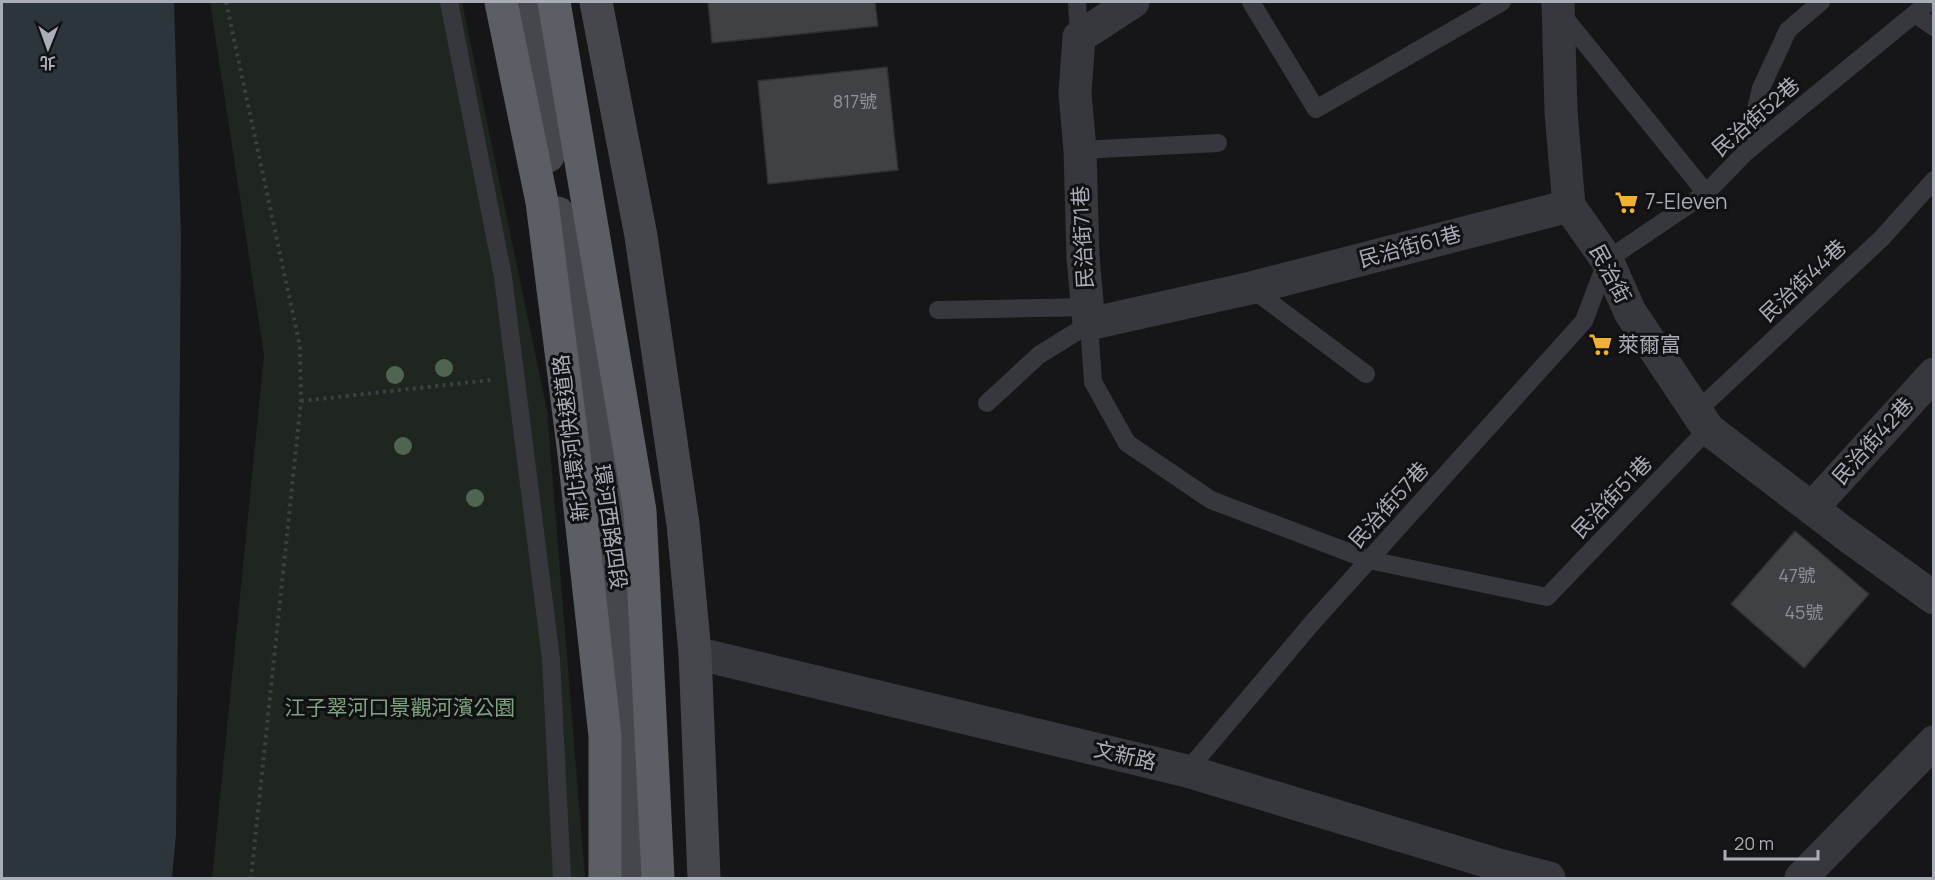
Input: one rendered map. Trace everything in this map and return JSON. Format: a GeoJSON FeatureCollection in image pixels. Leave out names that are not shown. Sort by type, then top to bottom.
{"type":"FeatureCollection","features":[{"type":"Feature","properties":{"kind":"highway","name":"新北環河快速道路"},"geometry":{"type":"LineString","coordinates":[[501,2],[542,202],[574,454],[604,736],[605,879]]}},
{"type":"Feature","properties":{"kind":"highway"},"geometry":{"type":"LineString","coordinates":[[554,2],[640,511],[658,879]]}},
{"type":"Feature","properties":{"kind":"highway"},"geometry":{"type":"LineString","coordinates":[[577,2],[602,169],[613,353]]}},
{"type":"Feature","properties":{"kind":"main road","name":"環河西路四段"},"geometry":{"type":"LineString","coordinates":[[521,2],[609,509],[633,729],[635,879]]}},
{"type":"Feature","properties":{"kind":"main road"},"geometry":{"type":"LineString","coordinates":[[596,2],[641,236],[683,524],[695,653],[704,879]]}},
{"type":"Feature","properties":{"kind":"street"},"geometry":{"type":"LineString","coordinates":[[1078,37],[1133,2]]}},
{"type":"Feature","properties":{"kind":"street"},"geometry":{"type":"LineString","coordinates":[[1558,5],[1562,112],[1569,206]]}},
{"type":"Feature","properties":{"kind":"street","name":"民治街71巷"},"geometry":{"type":"LineString","coordinates":[[1078,37],[1075,93],[1088,315]]}},
{"type":"Feature","properties":{"kind":"street","name":"民治街"},"geometry":{"type":"LineString","coordinates":[[1569,206],[1607,260],[1630,312],[1703,420],[1812,508],[1934,598]]}},
{"type":"Feature","properties":{"kind":"street","name":"民治街61巷"},"geometry":{"type":"LineString","coordinates":[[1088,315],[1251,288],[1569,206]]}},
{"type":"Feature","properties":{"kind":"street","name":"民治街42巷"},"geometry":{"type":"LineString","coordinates":[[1812,508],[1934,374]]}},
{"type":"Feature","properties":{"kind":"street","name":"文新路"},"geometry":{"type":"LineString","coordinates":[[695,653],[1187,771],[1549,879]]}},
{"type":"Feature","properties":{"kind":"street"},"geometry":{"type":"LineString","coordinates":[[1801,879],[1934,742]]}},
{"type":"Feature","properties":{"kind":"lane"},"geometry":{"type":"LineString","coordinates":[[449,2],[503,277],[551,659],[562,879]]}},
{"type":"Feature","properties":{"kind":"lane"},"geometry":{"type":"LineString","coordinates":[[1077,2],[1078,37]]}},
{"type":"Feature","properties":{"kind":"lane"},"geometry":{"type":"LineString","coordinates":[[1251,2],[1316,109],[1502,2]]}},
{"type":"Feature","properties":{"kind":"lane"},"geometry":{"type":"LineString","coordinates":[[1746,152],[1761,88],[1788,30],[1821,2]]}},
{"type":"Feature","properties":{"kind":"lane","name":"民治街52巷"},"geometry":{"type":"LineString","coordinates":[[1607,260],[1706,193],[1746,152],[1929,2]]}},
{"type":"Feature","properties":{"kind":"lane"},"geometry":{"type":"LineString","coordinates":[[1558,5],[1706,193]]}},
{"type":"Feature","properties":{"kind":"lane"},"geometry":{"type":"LineString","coordinates":[[1915,14],[1934,27]]}},
{"type":"Feature","properties":{"kind":"lane"},"geometry":{"type":"LineString","coordinates":[[1080,150],[1218,143]]}},
{"type":"Feature","properties":{"kind":"lane","name":"民治街44巷"},"geometry":{"type":"LineString","coordinates":[[1703,420],[1882,238],[1934,180]]}},
{"type":"Feature","properties":{"kind":"lane","name":"民治街57巷"},"geometry":{"type":"LineString","coordinates":[[1187,771],[1314,622],[1584,321],[1607,260]]}},
{"type":"Feature","properties":{"kind":"lane"},"geometry":{"type":"LineString","coordinates":[[1251,288],[1366,374]]}},
{"type":"Feature","properties":{"kind":"lane"},"geometry":{"type":"LineString","coordinates":[[938,310],[1088,315],[1093,382],[1127,443],[1211,500],[1369,560]]}},
{"type":"Feature","properties":{"kind":"lane","name":"民治街61巷"},"geometry":{"type":"LineString","coordinates":[[987,404],[1039,355],[1088,315]]}},
{"type":"Feature","properties":{"kind":"lane","name":"民治街51巷"},"geometry":{"type":"LineString","coordinates":[[1369,560],[1547,597],[1703,420]]}},
{"type":"Feature","properties":{"kind":"path"},"geometry":{"type":"LineString","coordinates":[[226,2],[300,347],[301,401],[251,879]]}},
{"type":"Feature","properties":{"kind":"path"},"geometry":{"type":"LineString","coordinates":[[301,401],[515,378]]}},
{"type":"Feature","properties":{"kind":"green space","name":"江子翠河口景觀河濱公園"},"geometry":{"type":"Polygon","coordinates":[[[210,2],[462,2],[547,410],[585,878],[212,878],[264,355],[210,2]]]}},
{"type":"Feature","properties":{"kind":"shaded area"},"geometry":{"type":"Polygon","coordinates":[[[2,2],[174,2],[181,238],[176,834],[172,878],[2,878],[2,2]]]}},
{"type":"Feature","properties":{"kind":"building"},"geometry":{"type":"Polygon","coordinates":[[[708,2],[875,2],[878,26],[712,43],[708,2]]]}},
{"type":"Feature","properties":{"kind":"building"},"geometry":{"type":"Polygon","coordinates":[[[887,67],[898,170],[768,184],[758,81],[887,67]]]}},
{"type":"Feature","properties":{"kind":"building"},"geometry":{"type":"Polygon","coordinates":[[[1795,531],[1869,594],[1804,668],[1731,604],[1795,531]]]}},
{"type":"Feature","properties":{"kind":"place","name":"7-Eleven"},"geometry":{"type":"Point","coordinates":[1627,202]}},
{"type":"Feature","properties":{"kind":"place","name":"萊爾富"},"geometry":{"type":"Point","coordinates":[1600,345]}}]}
